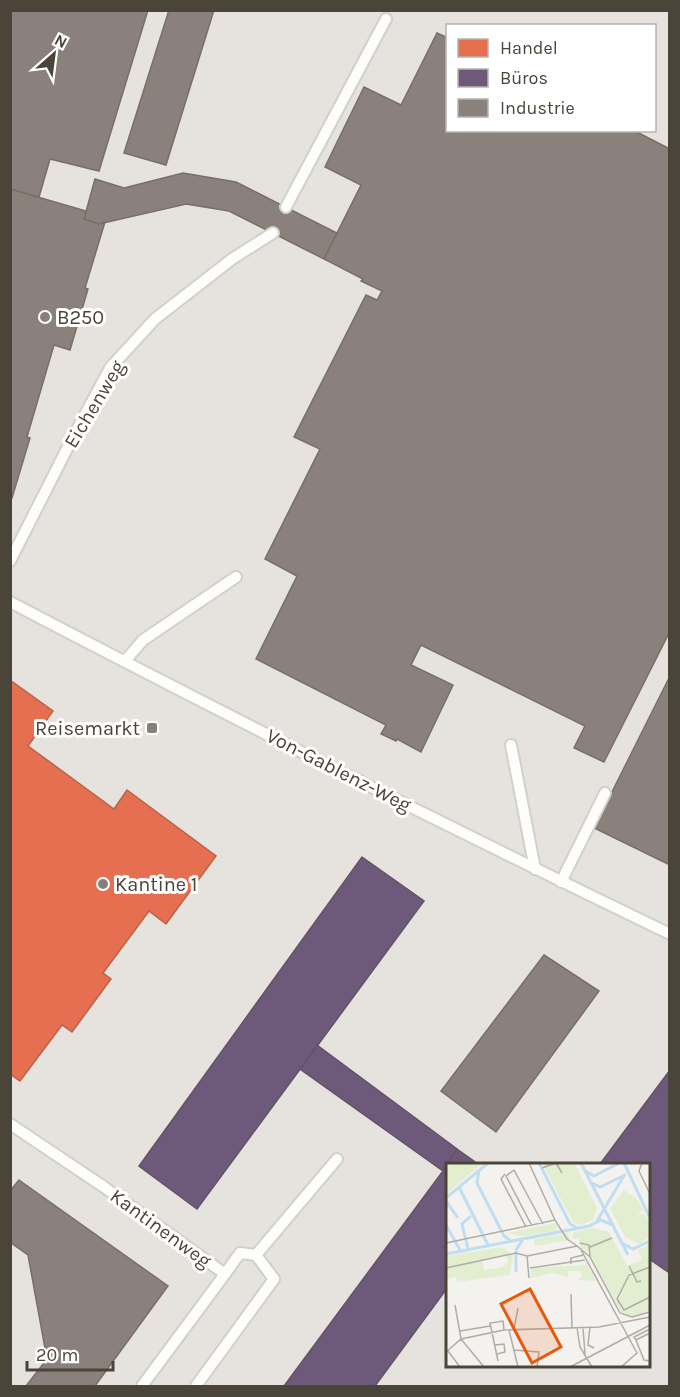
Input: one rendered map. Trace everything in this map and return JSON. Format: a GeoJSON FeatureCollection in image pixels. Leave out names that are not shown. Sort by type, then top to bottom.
{"type":"FeatureCollection","features":[{"type":"Feature","properties":{"kind":"lane"},"geometry":{"type":"LineString","coordinates":[[286,207],[386,19]]}},
{"type":"Feature","properties":{"kind":"lane","name":"Eichenweg"},"geometry":{"type":"LineString","coordinates":[[10,561],[110,368],[155,319],[232,260],[273,233]]}},
{"type":"Feature","properties":{"kind":"lane"},"geometry":{"type":"LineString","coordinates":[[125,661],[142,640],[236,577]]}},
{"type":"Feature","properties":{"kind":"lane","name":"Von-Gablenz-Weg"},"geometry":{"type":"LineString","coordinates":[[10,602],[535,869],[669,934]]}},
{"type":"Feature","properties":{"kind":"lane"},"geometry":{"type":"LineString","coordinates":[[511,745],[535,869]]}},
{"type":"Feature","properties":{"kind":"lane"},"geometry":{"type":"LineString","coordinates":[[561,882],[605,793]]}},
{"type":"Feature","properties":{"kind":"lane","name":"Kantinenweg"},"geometry":{"type":"LineString","coordinates":[[10,1124],[104,1187],[225,1274],[142,1386]]}},
{"type":"Feature","properties":{"kind":"lane"},"geometry":{"type":"LineString","coordinates":[[256,1255],[338,1159]]}},
{"type":"Feature","properties":{"kind":"lane"},"geometry":{"type":"LineString","coordinates":[[196,1386],[274,1279],[256,1255],[240,1252],[225,1274]]}},
{"type":"Feature","properties":{"kind":"shaded area"},"geometry":{"type":"Polygon","coordinates":[[[11,11],[669,11],[669,1386],[11,1386],[11,11]]]}},
{"type":"Feature","properties":{"kind":"shaded area"},"geometry":{"type":"Polygon","coordinates":[[[448,899],[472,917],[482,907],[544,955],[441,1091],[429,1090],[350,1032],[448,899]]]}},
{"type":"Feature","properties":{"kind":"shaded area"},"geometry":{"type":"Polygon","coordinates":[[[485,1367],[628,1367],[656,1386],[471,1386],[485,1367]]]}},
{"type":"Feature","properties":{"kind":"building: Handel","name":"Kantine 1"},"geometry":{"type":"Polygon","coordinates":[[[10,680],[53,711],[28,746],[114,809],[127,790],[216,856],[166,924],[149,911],[103,973],[111,979],[72,1032],[62,1025],[20,1081],[10,1074],[10,680]]]}},
{"type":"Feature","properties":{"kind":"building: Büros"},"geometry":{"type":"Polygon","coordinates":[[[362,857],[424,901],[197,1209],[139,1166],[362,857]]]}},
{"type":"Feature","properties":{"kind":"building: Büros"},"geometry":{"type":"Polygon","coordinates":[[[317,1045],[457,1149],[443,1171],[300,1069],[317,1045]]]}},
{"type":"Feature","properties":{"kind":"building: Büros"},"geometry":{"type":"Polygon","coordinates":[[[670,1070],[670,1271],[668,1272],[650,1259],[650,1163],[601,1163],[670,1070]]]}},
{"type":"Feature","properties":{"kind":"building: Büros"},"geometry":{"type":"Polygon","coordinates":[[[457,1149],[477,1163],[448,1163],[457,1149]]]}},
{"type":"Feature","properties":{"kind":"building: Büros"},"geometry":{"type":"Polygon","coordinates":[[[446,1166],[446,1290],[375,1386],[284,1386],[446,1166]]]}},
{"type":"Feature","properties":{"kind":"building: Industrie"},"geometry":{"type":"Polygon","coordinates":[[[10,10],[148,10],[99,171],[50,159],[39,197],[10,189],[10,10]]]}},
{"type":"Feature","properties":{"kind":"building: Industrie"},"geometry":{"type":"Polygon","coordinates":[[[169,10],[214,10],[166,165],[124,153],[169,10]]]}},
{"type":"Feature","properties":{"kind":"building: Industrie"},"geometry":{"type":"Polygon","coordinates":[[[437,33],[446,37],[446,132],[637,132],[670,149],[670,631],[604,762],[574,748],[585,726],[421,645],[411,665],[453,685],[421,752],[397,739],[396,741],[381,734],[386,725],[256,659],[297,576],[265,559],[320,449],[294,437],[366,295],[377,300],[382,291],[324,259],[361,185],[325,167],[364,87],[401,105],[437,33]]]}},
{"type":"Feature","properties":{"kind":"building: Industrie"},"geometry":{"type":"Polygon","coordinates":[[[183,173],[236,182],[337,233],[324,259],[229,211],[186,204],[99,224],[84,219],[95,179],[124,188],[183,173]]]}},
{"type":"Feature","properties":{"kind":"building: Industrie","name":"B250"},"geometry":{"type":"Polygon","coordinates":[[[10,189],[86,211],[84,219],[99,224],[105,222],[85,288],[88,289],[70,350],[54,345],[12,498],[10,498],[10,189]]]}},
{"type":"Feature","properties":{"kind":"building: Industrie"},"geometry":{"type":"Polygon","coordinates":[[[670,676],[670,865],[594,828],[670,676]]]}},
{"type":"Feature","properties":{"kind":"building: Industrie"},"geometry":{"type":"Polygon","coordinates":[[[544,955],[599,991],[496,1132],[441,1091],[544,955]]]}},
{"type":"Feature","properties":{"kind":"building: Industrie"},"geometry":{"type":"Polygon","coordinates":[[[19,1180],[168,1286],[95,1386],[26,1386],[47,1359],[28,1255],[10,1242],[10,1191],[19,1180]]]}},
{"type":"Feature","properties":{"kind":"place","name":"B250"},"geometry":{"type":"Point","coordinates":[45,317]}},
{"type":"Feature","properties":{"kind":"place","name":"Reisemarkt"},"geometry":{"type":"Point","coordinates":[152,728]}},
{"type":"Feature","properties":{"kind":"place","name":"Kantine 1"},"geometry":{"type":"Point","coordinates":[103,884]}}]}
